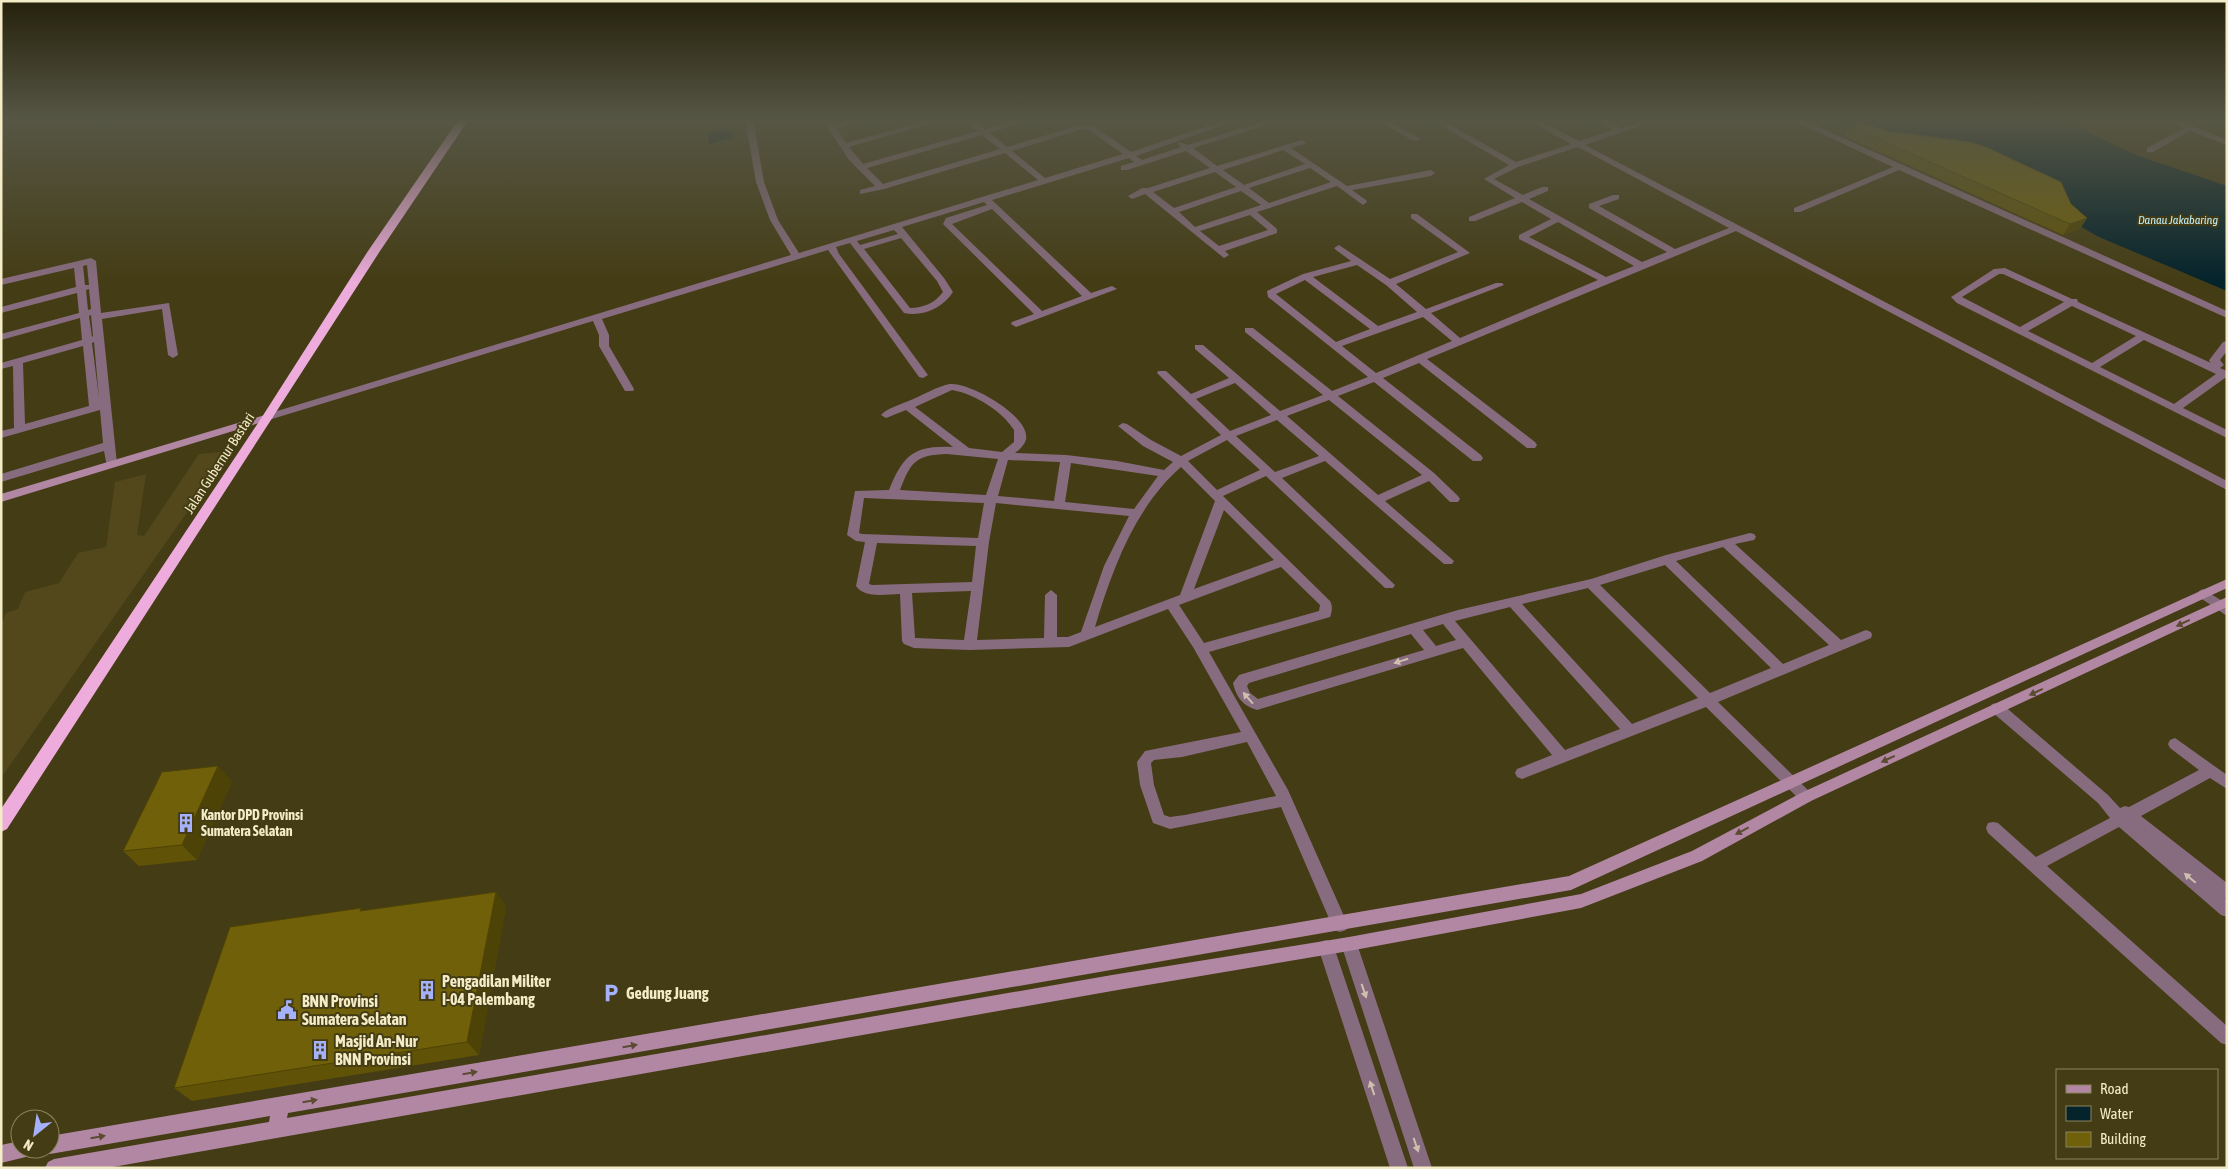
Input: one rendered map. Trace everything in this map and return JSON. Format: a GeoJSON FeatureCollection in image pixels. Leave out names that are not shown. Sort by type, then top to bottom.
{"type":"FeatureCollection","features":[{"type":"Feature","properties":{"kind":"highway","name":"Jalan Gubernur Bastari"},"geometry":{"type":"LineString","coordinates":[[1,824],[268,417],[374,251],[427,174]]}},
{"type":"Feature","properties":{"kind":"street"},"geometry":{"type":"LineString","coordinates":[[759,174],[774,220],[796,256]]}},
{"type":"Feature","properties":{"kind":"street"},"geometry":{"type":"LineString","coordinates":[[868,174],[882,187]]}},
{"type":"Feature","properties":{"kind":"street"},"geometry":{"type":"LineString","coordinates":[[864,192],[927,174]]}},
{"type":"Feature","properties":{"kind":"street"},"geometry":{"type":"LineString","coordinates":[[1035,174],[1044,181]]}},
{"type":"Feature","properties":{"kind":"street"},"geometry":{"type":"LineString","coordinates":[[1,498],[1069,174]]}},
{"type":"Feature","properties":{"kind":"street"},"geometry":{"type":"LineString","coordinates":[[1132,196],[1198,174]]}},
{"type":"Feature","properties":{"kind":"street"},"geometry":{"type":"LineString","coordinates":[[1223,174],[1269,206]]}},
{"type":"Feature","properties":{"kind":"street"},"geometry":{"type":"LineString","coordinates":[[1173,211],[1285,174]]}},
{"type":"Feature","properties":{"kind":"street"},"geometry":{"type":"LineString","coordinates":[[1323,174],[1363,202]]}},
{"type":"Feature","properties":{"kind":"street"},"geometry":{"type":"LineString","coordinates":[[1194,230],[1341,186],[1428,174]]}},
{"type":"Feature","properties":{"kind":"street"},"geometry":{"type":"LineString","coordinates":[[1499,174],[1488,179],[1641,266]]}},
{"type":"Feature","properties":{"kind":"street"},"geometry":{"type":"LineString","coordinates":[[1632,174],[2227,486]]}},
{"type":"Feature","properties":{"kind":"street"},"geometry":{"type":"LineString","coordinates":[[1797,210],[1883,174]]}},
{"type":"Feature","properties":{"kind":"street"},"geometry":{"type":"LineString","coordinates":[[1914,174],[2227,315]]}},
{"type":"Feature","properties":{"kind":"street"},"geometry":{"type":"LineString","coordinates":[[1472,219],[1544,189]]}},
{"type":"Feature","properties":{"kind":"street"},"geometry":{"type":"LineString","coordinates":[[1145,190],[1221,252],[1274,231],[1252,212]]}},
{"type":"Feature","properties":{"kind":"street"},"geometry":{"type":"LineString","coordinates":[[1616,197],[1593,204],[1592,206],[1674,252]]}},
{"type":"Feature","properties":{"kind":"street"},"geometry":{"type":"LineString","coordinates":[[986,199],[1089,297]]}},
{"type":"Feature","properties":{"kind":"street"},"geometry":{"type":"LineString","coordinates":[[993,206],[949,220],[947,224],[1040,315]]}},
{"type":"Feature","properties":{"kind":"street"},"geometry":{"type":"LineString","coordinates":[[1389,283],[1465,253],[1414,216]]}},
{"type":"Feature","properties":{"kind":"street"},"geometry":{"type":"LineString","coordinates":[[1557,219],[1522,237],[1604,280]]}},
{"type":"Feature","properties":{"kind":"street"},"geometry":{"type":"LineString","coordinates":[[851,240],[907,311],[922,310],[942,301],[948,292],[942,280],[896,226]]}},
{"type":"Feature","properties":{"kind":"street"},"geometry":{"type":"LineString","coordinates":[[1086,636],[1096,599],[1136,513],[1166,474],[1181,460],[1230,435],[1374,378],[1604,280],[1736,228]]}},
{"type":"Feature","properties":{"kind":"street"},"geometry":{"type":"LineString","coordinates":[[858,248],[904,235]]}},
{"type":"Feature","properties":{"kind":"street"},"geometry":{"type":"LineString","coordinates":[[831,245],[834,254],[924,375]]}},
{"type":"Feature","properties":{"kind":"street"},"geometry":{"type":"LineString","coordinates":[[1339,248],[1389,283],[1458,341]]}},
{"type":"Feature","properties":{"kind":"street"},"geometry":{"type":"LineString","coordinates":[[1,282],[91,261],[100,338],[101,406]]}},
{"type":"Feature","properties":{"kind":"street"},"geometry":{"type":"LineString","coordinates":[[1358,262],[1306,276],[1272,291],[1271,295],[1477,458]]}},
{"type":"Feature","properties":{"kind":"street"},"geometry":{"type":"LineString","coordinates":[[78,263],[88,342],[110,445],[111,464]]}},
{"type":"Feature","properties":{"kind":"street"},"geometry":{"type":"LineString","coordinates":[[2223,370],[2074,301],[2000,270],[1956,297],[2227,435]]}},
{"type":"Feature","properties":{"kind":"street"},"geometry":{"type":"LineString","coordinates":[[1306,276],[1377,330]]}},
{"type":"Feature","properties":{"kind":"street"},"geometry":{"type":"LineString","coordinates":[[1334,346],[1499,284]]}},
{"type":"Feature","properties":{"kind":"street"},"geometry":{"type":"LineString","coordinates":[[1,310],[94,285]]}},
{"type":"Feature","properties":{"kind":"street"},"geometry":{"type":"LineString","coordinates":[[1016,324],[1112,289]]}},
{"type":"Feature","properties":{"kind":"street"},"geometry":{"type":"LineString","coordinates":[[2021,331],[2074,301]]}},
{"type":"Feature","properties":{"kind":"street"},"geometry":{"type":"LineString","coordinates":[[1,337],[85,314],[166,305],[173,355]]}},
{"type":"Feature","properties":{"kind":"street"},"geometry":{"type":"LineString","coordinates":[[596,316],[604,335],[604,346],[629,389]]}},
{"type":"Feature","properties":{"kind":"street"},"geometry":{"type":"LineString","coordinates":[[1249,330],[1430,476],[1454,499]]}},
{"type":"Feature","properties":{"kind":"street"},"geometry":{"type":"LineString","coordinates":[[2093,367],[2145,335]]}},
{"type":"Feature","properties":{"kind":"street"},"geometry":{"type":"LineString","coordinates":[[1,366],[100,338]]}},
{"type":"Feature","properties":{"kind":"street"},"geometry":{"type":"LineString","coordinates":[[2223,370],[2214,362],[2227,344]]}},
{"type":"Feature","properties":{"kind":"street"},"geometry":{"type":"LineString","coordinates":[[1199,347],[1448,561]]}},
{"type":"Feature","properties":{"kind":"street"},"geometry":{"type":"LineString","coordinates":[[1419,358],[1531,445]]}},
{"type":"Feature","properties":{"kind":"street"},"geometry":{"type":"LineString","coordinates":[[18,361],[20,430]]}},
{"type":"Feature","properties":{"kind":"street"},"geometry":{"type":"LineString","coordinates":[[2176,409],[2223,370]]}},
{"type":"Feature","properties":{"kind":"street"},"geometry":{"type":"LineString","coordinates":[[1162,373],[1389,586]]}},
{"type":"Feature","properties":{"kind":"street"},"geometry":{"type":"LineString","coordinates":[[1190,398],[1236,379]]}},
{"type":"Feature","properties":{"kind":"street"},"geometry":{"type":"LineString","coordinates":[[886,415],[951,387],[961,387],[984,398],[1015,422],[1020,430],[1021,438],[1016,448],[1005,456],[991,499],[982,542],[970,645]]}},
{"type":"Feature","properties":{"kind":"street"},"geometry":{"type":"LineString","coordinates":[[1,435],[101,406]]}},
{"type":"Feature","properties":{"kind":"street"},"geometry":{"type":"LineString","coordinates":[[907,406],[966,451]]}},
{"type":"Feature","properties":{"kind":"street"},"geometry":{"type":"LineString","coordinates":[[1123,426],[1147,443],[1181,460],[1326,604],[1325,614],[1201,649]]}},
{"type":"Feature","properties":{"kind":"street"},"geometry":{"type":"LineString","coordinates":[[1,478],[110,445]]}},
{"type":"Feature","properties":{"kind":"street"},"geometry":{"type":"LineString","coordinates":[[893,494],[909,460],[916,454],[928,452],[966,451],[1005,456],[1066,459],[1166,474]]}},
{"type":"Feature","properties":{"kind":"street"},"geometry":{"type":"LineString","coordinates":[[1185,598],[1218,498],[1270,475],[1326,457]]}},
{"type":"Feature","properties":{"kind":"street"},"geometry":{"type":"LineString","coordinates":[[1059,505],[1066,459]]}},
{"type":"Feature","properties":{"kind":"street"},"geometry":{"type":"LineString","coordinates":[[1376,500],[1430,476]]}},
{"type":"Feature","properties":{"kind":"street"},"geometry":{"type":"LineString","coordinates":[[982,542],[857,537],[852,532],[859,495],[862,493],[991,499],[1136,513]]}},
{"type":"Feature","properties":{"kind":"street"},"geometry":{"type":"LineString","coordinates":[[1464,643],[1432,651],[1257,705],[1252,704],[1241,689],[1240,683],[1244,679],[1414,628],[1592,583],[1666,559],[1750,537]]}},
{"type":"Feature","properties":{"kind":"street"},"geometry":{"type":"LineString","coordinates":[[872,538],[862,586],[870,590],[977,586]]}},
{"type":"Feature","properties":{"kind":"street"},"geometry":{"type":"LineString","coordinates":[[1725,542],[1839,646]]}},
{"type":"Feature","properties":{"kind":"street"},"geometry":{"type":"LineString","coordinates":[[1666,559],[1781,670]]}},
{"type":"Feature","properties":{"kind":"street"},"geometry":{"type":"LineString","coordinates":[[906,590],[909,641],[970,645],[1069,642],[1284,562]]}},
{"type":"Feature","properties":{"kind":"street"},"geometry":{"type":"LineString","coordinates":[[1592,583],[1806,797]]}},
{"type":"Feature","properties":{"kind":"street"},"geometry":{"type":"LineString","coordinates":[[60,1143],[1340,925],[1571,883],[2227,584]]}},
{"type":"Feature","properties":{"kind":"street"},"geometry":{"type":"LineString","coordinates":[[2203,594],[2224,606]]}},
{"type":"Feature","properties":{"kind":"street"},"geometry":{"type":"LineString","coordinates":[[1050,643],[1051,595]]}},
{"type":"Feature","properties":{"kind":"street"},"geometry":{"type":"LineString","coordinates":[[1513,602],[1630,731]]}},
{"type":"Feature","properties":{"kind":"street"},"geometry":{"type":"LineString","coordinates":[[1171,603],[1201,649],[1286,800],[1349,944],[1424,1168]]}},
{"type":"Feature","properties":{"kind":"street"},"geometry":{"type":"LineString","coordinates":[[54,1168],[1349,944],[1582,901],[1697,856],[1806,797],[1997,708],[2224,606]]}},
{"type":"Feature","properties":{"kind":"street"},"geometry":{"type":"LineString","coordinates":[[1446,619],[1464,643],[1562,757]]}},
{"type":"Feature","properties":{"kind":"street"},"geometry":{"type":"LineString","coordinates":[[1414,628],[1432,651]]}},
{"type":"Feature","properties":{"kind":"street"},"geometry":{"type":"LineString","coordinates":[[1522,773],[1708,700],[1866,635]]}},
{"type":"Feature","properties":{"kind":"street"},"geometry":{"type":"LineString","coordinates":[[1997,708],[2126,818],[2220,892],[2227,910]]}},
{"type":"Feature","properties":{"kind":"street"},"geometry":{"type":"LineString","coordinates":[[1250,736],[1182,751],[1150,755],[1146,758],[1144,762],[1147,785],[1158,819],[1170,824],[1286,800]]}},
{"type":"Feature","properties":{"kind":"street"},"geometry":{"type":"LineString","coordinates":[[2175,744],[2227,783]]}},
{"type":"Feature","properties":{"kind":"street"},"geometry":{"type":"LineString","coordinates":[[2035,865],[2211,771]]}},
{"type":"Feature","properties":{"kind":"street"},"geometry":{"type":"LineString","coordinates":[[1993,828],[2227,1038]]}},
{"type":"Feature","properties":{"kind":"street"},"geometry":{"type":"LineString","coordinates":[[1318,928],[1326,947],[1398,1168]]}},
{"type":"Feature","properties":{"kind":"street"},"geometry":{"type":"LineString","coordinates":[[276,1130],[282,1106]]}},
{"type":"Feature","properties":{"kind":"street"},"geometry":{"type":"LineString","coordinates":[[247,1134],[252,1111]]}},
{"type":"Feature","properties":{"kind":"shaded area"},"geometry":{"type":"Polygon","coordinates":[[[230,451],[1,778],[1,625],[6,613],[18,609],[25,592],[59,583],[78,553],[106,547],[115,482],[146,474],[137,535],[144,536],[199,454],[230,451]]]}},
{"type":"Feature","properties":{"kind":"water","name":"Danau Jakabaring"},"geometry":{"type":"Polygon","coordinates":[[[1969,174],[2190,174],[2227,186],[2227,291],[2099,237],[2078,225],[2063,211],[1969,174]]]}},
{"type":"Feature","properties":{"kind":"building"},"geometry":{"type":"Polygon","coordinates":[[[1956,174],[2043,174],[2061,182],[2071,204],[2087,218],[2070,224],[1956,174]]]}},
{"type":"Feature","properties":{"kind":"building"},"geometry":{"type":"Polygon","coordinates":[[[218,766],[182,845],[123,851],[162,772],[218,766]]]}},
{"type":"Feature","properties":{"kind":"building"},"geometry":{"type":"Polygon","coordinates":[[[496,892],[467,1042],[174,1088],[230,927],[361,908],[360,911],[496,892]]]}},
{"type":"Feature","properties":{"kind":"place","name":"Kantor DPD Provinsi Sumatera Selatan"},"geometry":{"type":"Point","coordinates":[186,823]}},
{"type":"Feature","properties":{"kind":"place","name":"Pengadilan Militer I-04 Palembang"},"geometry":{"type":"Point","coordinates":[427,990]}},
{"type":"Feature","properties":{"kind":"place","name":"Gedung Juang"},"geometry":{"type":"Point","coordinates":[611,993]}},
{"type":"Feature","properties":{"kind":"place","name":"BNN Provinsi Sumatera Selatan"},"geometry":{"type":"Point","coordinates":[287,1010]}},
{"type":"Feature","properties":{"kind":"place","name":"Masjid An-Nur BNN Provinsi"},"geometry":{"type":"Point","coordinates":[320,1050]}}]}
